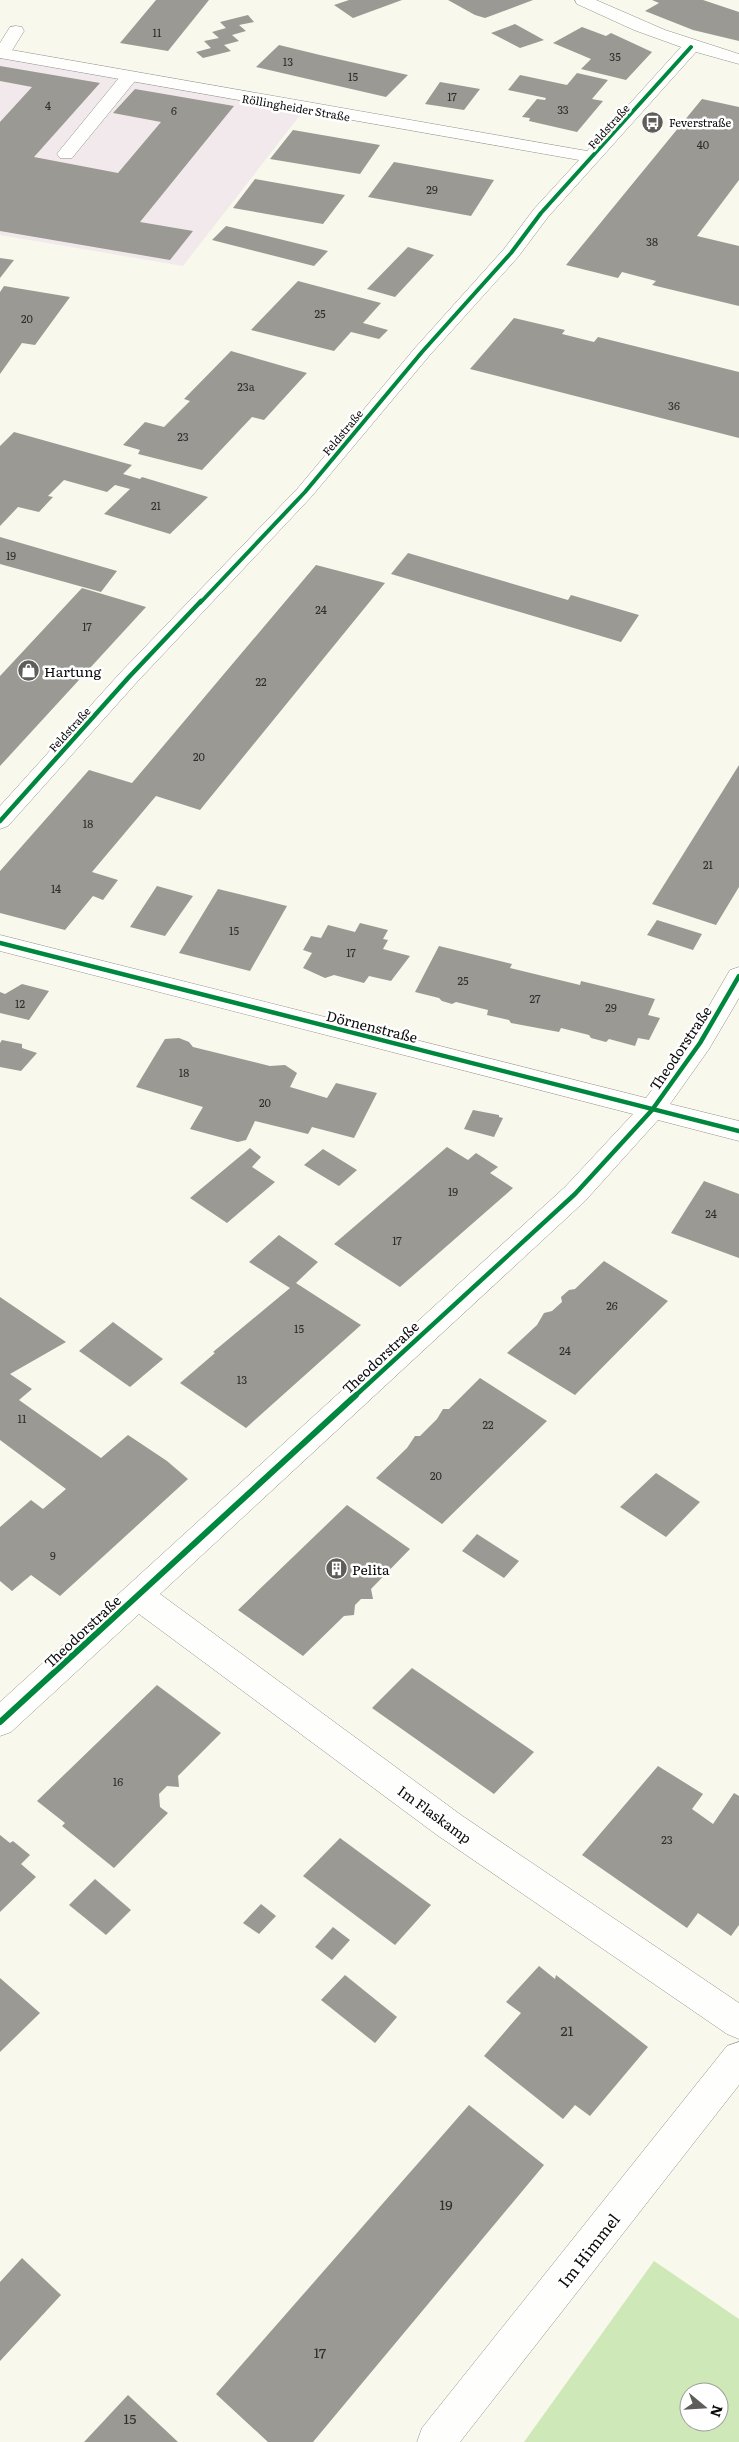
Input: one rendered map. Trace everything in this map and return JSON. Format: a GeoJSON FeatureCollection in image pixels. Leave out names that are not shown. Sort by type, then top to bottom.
{"type":"FeatureCollection","features":[{"type":"Feature","properties":{"kind":"street"},"geometry":{"type":"LineString","coordinates":[[583,0],[622,20],[691,47],[739,59]]}},
{"type":"Feature","properties":{"kind":"street"},"geometry":{"type":"LineString","coordinates":[[1,53],[16,31]]}},
{"type":"Feature","properties":{"kind":"street","name":"Feldstraße"},"geometry":{"type":"LineString","coordinates":[[0,821],[129,677],[305,492],[422,352],[511,253],[541,213],[691,47]]}},
{"type":"Feature","properties":{"kind":"street","name":"Röllingheider Straße"},"geometry":{"type":"LineString","coordinates":[[1,53],[129,78],[593,157]]}},
{"type":"Feature","properties":{"kind":"street"},"geometry":{"type":"LineString","coordinates":[[66,154],[129,78]]}},
{"type":"Feature","properties":{"kind":"street","name":"Dörnenstraße"},"geometry":{"type":"LineString","coordinates":[[0,943],[739,1131]]}},
{"type":"Feature","properties":{"kind":"street","name":"Theodorstraße"},"geometry":{"type":"LineString","coordinates":[[0,1722],[575,1194],[652,1110],[700,1043],[739,976]]}},
{"type":"Feature","properties":{"kind":"street","name":"Im Flaskamp"},"geometry":{"type":"LineString","coordinates":[[137,1595],[448,1825],[739,2023]]}},
{"type":"Feature","properties":{"kind":"street","name":"Im Himmel"},"geometry":{"type":"LineString","coordinates":[[436,2442],[739,2058]]}},
{"type":"Feature","properties":{"kind":"shaded area"},"geometry":{"type":"Polygon","coordinates":[[[0,53],[304,110],[183,266],[0,235],[0,53]]]}},
{"type":"Feature","properties":{"kind":"green space"},"geometry":{"type":"Polygon","coordinates":[[[654,2261],[739,2319],[739,2442],[524,2442],[654,2261]]]}},
{"type":"Feature","properties":{"kind":"building"},"geometry":{"type":"Polygon","coordinates":[[[156,0],[209,0],[168,51],[120,43],[156,0]]]}},
{"type":"Feature","properties":{"kind":"building"},"geometry":{"type":"Polygon","coordinates":[[[349,0],[402,0],[353,18],[334,5],[349,0]]]}},
{"type":"Feature","properties":{"kind":"building"},"geometry":{"type":"Polygon","coordinates":[[[448,0],[533,0],[485,18],[475,15],[448,0]]]}},
{"type":"Feature","properties":{"kind":"building"},"geometry":{"type":"Polygon","coordinates":[[[652,0],[703,0],[739,12],[739,41],[693,30],[645,11],[659,3],[652,0]]]}},
{"type":"Feature","properties":{"kind":"building"},"geometry":{"type":"Polygon","coordinates":[[[248,15],[254,22],[239,25],[246,31],[232,35],[239,41],[224,45],[231,51],[203,58],[196,52],[211,48],[204,41],[219,38],[212,32],[226,28],[220,22],[248,15]]]}},
{"type":"Feature","properties":{"kind":"building"},"geometry":{"type":"Polygon","coordinates":[[[515,24],[544,40],[520,48],[491,33],[515,24]]]}},
{"type":"Feature","properties":{"kind":"building"},"geometry":{"type":"Polygon","coordinates":[[[582,27],[606,36],[611,33],[652,52],[626,80],[581,69],[591,59],[553,43],[582,27]]]}},
{"type":"Feature","properties":{"kind":"building"},"geometry":{"type":"Polygon","coordinates":[[[279,45],[408,75],[386,97],[256,67],[279,45]]]}},
{"type":"Feature","properties":{"kind":"building"},"geometry":{"type":"Polygon","coordinates":[[[0,66],[100,83],[34,157],[118,173],[161,122],[113,113],[135,89],[234,106],[140,222],[193,231],[170,260],[0,231],[0,122],[32,87],[0,81],[0,66]]]}},
{"type":"Feature","properties":{"kind":"building"},"geometry":{"type":"Polygon","coordinates":[[[577,73],[608,80],[592,99],[603,101],[577,132],[529,121],[530,118],[522,117],[537,99],[545,100],[546,98],[508,90],[520,75],[567,85],[577,73]]]}},
{"type":"Feature","properties":{"kind":"building"},"geometry":{"type":"Polygon","coordinates":[[[440,82],[480,89],[464,110],[425,104],[440,82]]]}},
{"type":"Feature","properties":{"kind":"building"},"geometry":{"type":"Polygon","coordinates":[[[702,99],[739,107],[739,180],[697,236],[739,246],[739,306],[652,285],[656,281],[622,272],[618,278],[566,265],[702,99]]]}},
{"type":"Feature","properties":{"kind":"building"},"geometry":{"type":"Polygon","coordinates":[[[293,130],[380,145],[360,174],[270,159],[293,130]]]}},
{"type":"Feature","properties":{"kind":"building"},"geometry":{"type":"Polygon","coordinates":[[[394,162],[494,180],[471,216],[368,197],[394,162]]]}},
{"type":"Feature","properties":{"kind":"building"},"geometry":{"type":"Polygon","coordinates":[[[255,179],[345,195],[323,224],[233,208],[255,179]]]}},
{"type":"Feature","properties":{"kind":"building"},"geometry":{"type":"Polygon","coordinates":[[[226,226],[328,251],[314,266],[212,240],[226,226]]]}},
{"type":"Feature","properties":{"kind":"building"},"geometry":{"type":"Polygon","coordinates":[[[408,247],[434,255],[395,297],[367,289],[408,247]]]}},
{"type":"Feature","properties":{"kind":"building"},"geometry":{"type":"Polygon","coordinates":[[[0,258],[14,260],[0,278],[0,258]]]}},
{"type":"Feature","properties":{"kind":"building"},"geometry":{"type":"Polygon","coordinates":[[[298,281],[381,303],[363,323],[388,330],[379,339],[351,332],[334,351],[251,330],[298,281]]]}},
{"type":"Feature","properties":{"kind":"building"},"geometry":{"type":"Polygon","coordinates":[[[4,286],[70,297],[35,345],[22,343],[0,374],[0,292],[4,286]]]}},
{"type":"Feature","properties":{"kind":"building"},"geometry":{"type":"Polygon","coordinates":[[[514,318],[565,330],[562,334],[594,342],[598,337],[739,372],[739,438],[470,369],[514,318]]]}},
{"type":"Feature","properties":{"kind":"building"},"geometry":{"type":"Polygon","coordinates":[[[231,351],[307,373],[264,420],[252,417],[202,470],[138,454],[140,450],[123,445],[145,422],[164,427],[190,401],[184,399],[231,351]]]}},
{"type":"Feature","properties":{"kind":"building"},"geometry":{"type":"Polygon","coordinates":[[[14,432],[132,465],[123,474],[140,479],[142,477],[208,497],[170,534],[104,514],[130,489],[115,485],[107,492],[64,480],[48,496],[53,497],[39,512],[18,507],[0,526],[0,446],[14,432]]]}},
{"type":"Feature","properties":{"kind":"building"},"geometry":{"type":"Polygon","coordinates":[[[0,537],[117,571],[101,592],[0,564],[0,537]]]}},
{"type":"Feature","properties":{"kind":"building"},"geometry":{"type":"Polygon","coordinates":[[[408,553],[568,600],[571,595],[639,615],[621,642],[391,574],[408,553]]]}},
{"type":"Feature","properties":{"kind":"building"},"geometry":{"type":"Polygon","coordinates":[[[316,565],[385,583],[200,810],[156,796],[92,872],[118,880],[103,900],[93,896],[65,930],[0,913],[0,871],[89,770],[132,783],[316,565]]]}},
{"type":"Feature","properties":{"kind":"building"},"geometry":{"type":"Polygon","coordinates":[[[82,588],[146,607],[0,766],[0,676],[82,588]]]}},
{"type":"Feature","properties":{"kind":"building"},"geometry":{"type":"Polygon","coordinates":[[[739,765],[739,887],[716,925],[652,904],[739,765]]]}},
{"type":"Feature","properties":{"kind":"building"},"geometry":{"type":"Polygon","coordinates":[[[157,886],[193,896],[165,936],[130,927],[157,886]]]}},
{"type":"Feature","properties":{"kind":"building"},"geometry":{"type":"Polygon","coordinates":[[[218,889],[287,906],[250,971],[179,953],[218,889]]]}},
{"type":"Feature","properties":{"kind":"building"},"geometry":{"type":"Polygon","coordinates":[[[657,920],[702,934],[693,950],[647,935],[657,920]]]}},
{"type":"Feature","properties":{"kind":"building"},"geometry":{"type":"Polygon","coordinates":[[[360,923],[388,930],[383,939],[388,940],[383,949],[410,956],[391,981],[369,976],[364,983],[334,975],[325,978],[303,968],[312,953],[303,950],[311,936],[321,938],[328,925],[355,932],[360,923]]]}},
{"type":"Feature","properties":{"kind":"building"},"geometry":{"type":"Polygon","coordinates":[[[439,946],[512,964],[510,968],[580,985],[581,981],[655,999],[648,1015],[660,1018],[649,1040],[638,1038],[635,1046],[609,1039],[606,1042],[591,1038],[589,1035],[561,1028],[559,1032],[511,1023],[509,1020],[487,1015],[488,1010],[456,1002],[452,1004],[439,998],[415,992],[439,946]]]}},
{"type":"Feature","properties":{"kind":"building"},"geometry":{"type":"Polygon","coordinates":[[[22,984],[49,991],[29,1020],[0,1013],[0,992],[5,994],[22,984]]]}},
{"type":"Feature","properties":{"kind":"building"},"geometry":{"type":"Polygon","coordinates":[[[179,1038],[189,1042],[193,1047],[270,1066],[285,1065],[297,1073],[290,1087],[327,1098],[336,1083],[377,1093],[354,1138],[312,1127],[308,1134],[255,1121],[246,1140],[238,1142],[190,1129],[203,1107],[136,1087],[165,1039],[179,1038]]]}},
{"type":"Feature","properties":{"kind":"building"},"geometry":{"type":"Polygon","coordinates":[[[2,1040],[22,1044],[22,1048],[37,1053],[21,1071],[0,1067],[0,1043],[2,1040]]]}},
{"type":"Feature","properties":{"kind":"building"},"geometry":{"type":"Polygon","coordinates":[[[473,1110],[499,1115],[499,1117],[503,1118],[494,1137],[464,1129],[473,1110]]]}},
{"type":"Feature","properties":{"kind":"building"},"geometry":{"type":"Polygon","coordinates":[[[447,1147],[468,1160],[476,1153],[498,1167],[490,1173],[513,1188],[400,1287],[334,1244],[447,1147]]]}},
{"type":"Feature","properties":{"kind":"building"},"geometry":{"type":"Polygon","coordinates":[[[250,1148],[261,1157],[252,1167],[275,1182],[227,1223],[190,1198],[250,1148]]]}},
{"type":"Feature","properties":{"kind":"building"},"geometry":{"type":"Polygon","coordinates":[[[323,1149],[357,1170],[339,1186],[304,1165],[323,1149]]]}},
{"type":"Feature","properties":{"kind":"building"},"geometry":{"type":"Polygon","coordinates":[[[704,1181],[739,1194],[739,1258],[671,1233],[704,1181]]]}},
{"type":"Feature","properties":{"kind":"building"},"geometry":{"type":"Polygon","coordinates":[[[279,1235],[318,1262],[296,1283],[361,1325],[246,1428],[180,1383],[215,1353],[213,1352],[290,1288],[249,1262],[279,1235]]]}},
{"type":"Feature","properties":{"kind":"building"},"geometry":{"type":"Polygon","coordinates":[[[604,1261],[668,1301],[575,1395],[507,1353],[537,1325],[544,1313],[552,1311],[562,1302],[561,1297],[569,1290],[575,1289],[604,1261]]]}},
{"type":"Feature","properties":{"kind":"building"},"geometry":{"type":"Polygon","coordinates":[[[0,1297],[66,1342],[10,1374],[32,1389],[19,1400],[101,1458],[128,1435],[167,1461],[188,1479],[60,1596],[31,1575],[12,1591],[0,1581],[0,1527],[31,1500],[43,1509],[66,1489],[0,1440],[0,1297]]]}},
{"type":"Feature","properties":{"kind":"building"},"geometry":{"type":"Polygon","coordinates":[[[113,1322],[163,1359],[130,1387],[79,1351],[113,1322]]]}},
{"type":"Feature","properties":{"kind":"building"},"geometry":{"type":"Polygon","coordinates":[[[480,1378],[547,1421],[442,1524],[376,1478],[407,1448],[415,1436],[420,1436],[437,1419],[443,1409],[449,1409],[480,1378]]]}},
{"type":"Feature","properties":{"kind":"building"},"geometry":{"type":"Polygon","coordinates":[[[656,1473],[700,1502],[666,1537],[620,1507],[656,1473]]]}},
{"type":"Feature","properties":{"kind":"building","name":"Pelita"},"geometry":{"type":"Polygon","coordinates":[[[347,1505],[410,1549],[371,1589],[373,1599],[361,1599],[355,1605],[354,1615],[344,1616],[303,1656],[238,1610],[347,1505]]]}},
{"type":"Feature","properties":{"kind":"building"},"geometry":{"type":"Polygon","coordinates":[[[477,1534],[519,1561],[504,1578],[462,1551],[477,1534]]]}},
{"type":"Feature","properties":{"kind":"building"},"geometry":{"type":"Polygon","coordinates":[[[412,1668],[534,1752],[494,1794],[372,1708],[412,1668]]]}},
{"type":"Feature","properties":{"kind":"building"},"geometry":{"type":"Polygon","coordinates":[[[157,1685],[221,1733],[178,1776],[179,1787],[167,1786],[159,1794],[160,1807],[168,1813],[114,1868],[62,1826],[65,1823],[37,1801],[157,1685]]]}},
{"type":"Feature","properties":{"kind":"building"},"geometry":{"type":"Polygon","coordinates":[[[658,1766],[703,1794],[692,1809],[713,1824],[734,1793],[739,1796],[739,1925],[731,1936],[698,1913],[687,1928],[582,1855],[658,1766]]]}},
{"type":"Feature","properties":{"kind":"building"},"geometry":{"type":"Polygon","coordinates":[[[0,1835],[10,1843],[13,1841],[30,1855],[21,1864],[36,1877],[0,1912],[0,1835]]]}},
{"type":"Feature","properties":{"kind":"building"},"geometry":{"type":"Polygon","coordinates":[[[340,1838],[431,1905],[395,1945],[303,1876],[340,1838]]]}},
{"type":"Feature","properties":{"kind":"building"},"geometry":{"type":"Polygon","coordinates":[[[95,1879],[131,1910],[106,1935],[69,1905],[95,1879]]]}},
{"type":"Feature","properties":{"kind":"building"},"geometry":{"type":"Polygon","coordinates":[[[261,1904],[276,1916],[259,1934],[243,1923],[261,1904]]]}},
{"type":"Feature","properties":{"kind":"building"},"geometry":{"type":"Polygon","coordinates":[[[333,1927],[350,1940],[332,1960],[315,1947],[333,1927]]]}},
{"type":"Feature","properties":{"kind":"building"},"geometry":{"type":"Polygon","coordinates":[[[539,1966],[555,1979],[556,1975],[648,2047],[590,2116],[575,2105],[563,2119],[484,2056],[521,2013],[506,2002],[539,1966]]]}},
{"type":"Feature","properties":{"kind":"building"},"geometry":{"type":"Polygon","coordinates":[[[345,1975],[397,2017],[375,2043],[321,2000],[345,1975]]]}},
{"type":"Feature","properties":{"kind":"building"},"geometry":{"type":"Polygon","coordinates":[[[0,1978],[40,2013],[0,2052],[0,1978]]]}},
{"type":"Feature","properties":{"kind":"building"},"geometry":{"type":"Polygon","coordinates":[[[469,2105],[544,2165],[313,2442],[268,2442],[216,2394],[469,2105]]]}},
{"type":"Feature","properties":{"kind":"building"},"geometry":{"type":"Polygon","coordinates":[[[22,2258],[61,2295],[0,2361],[0,2282],[22,2258]]]}},
{"type":"Feature","properties":{"kind":"building"},"geometry":{"type":"Polygon","coordinates":[[[128,2395],[178,2442],[84,2442],[128,2395]]]}},
{"type":"Feature","properties":{"kind":"cycle path"},"geometry":{"type":"LineString","coordinates":[[0,821],[129,677],[305,492],[422,352],[511,253],[541,213],[691,47]]}},
{"type":"Feature","properties":{"kind":"cycle path"},"geometry":{"type":"LineString","coordinates":[[0,943],[739,1131]]}},
{"type":"Feature","properties":{"kind":"cycle path"},"geometry":{"type":"LineString","coordinates":[[0,1722],[575,1194],[652,1110],[700,1043],[739,976]]}},
{"type":"Feature","properties":{"kind":"place","name":"Feverstraße"},"geometry":{"type":"Point","coordinates":[653,122]}},
{"type":"Feature","properties":{"kind":"place","name":"Hartung"},"geometry":{"type":"Point","coordinates":[28,671]}},
{"type":"Feature","properties":{"kind":"place","name":"Pelita"},"geometry":{"type":"Point","coordinates":[336,1569]}}]}
